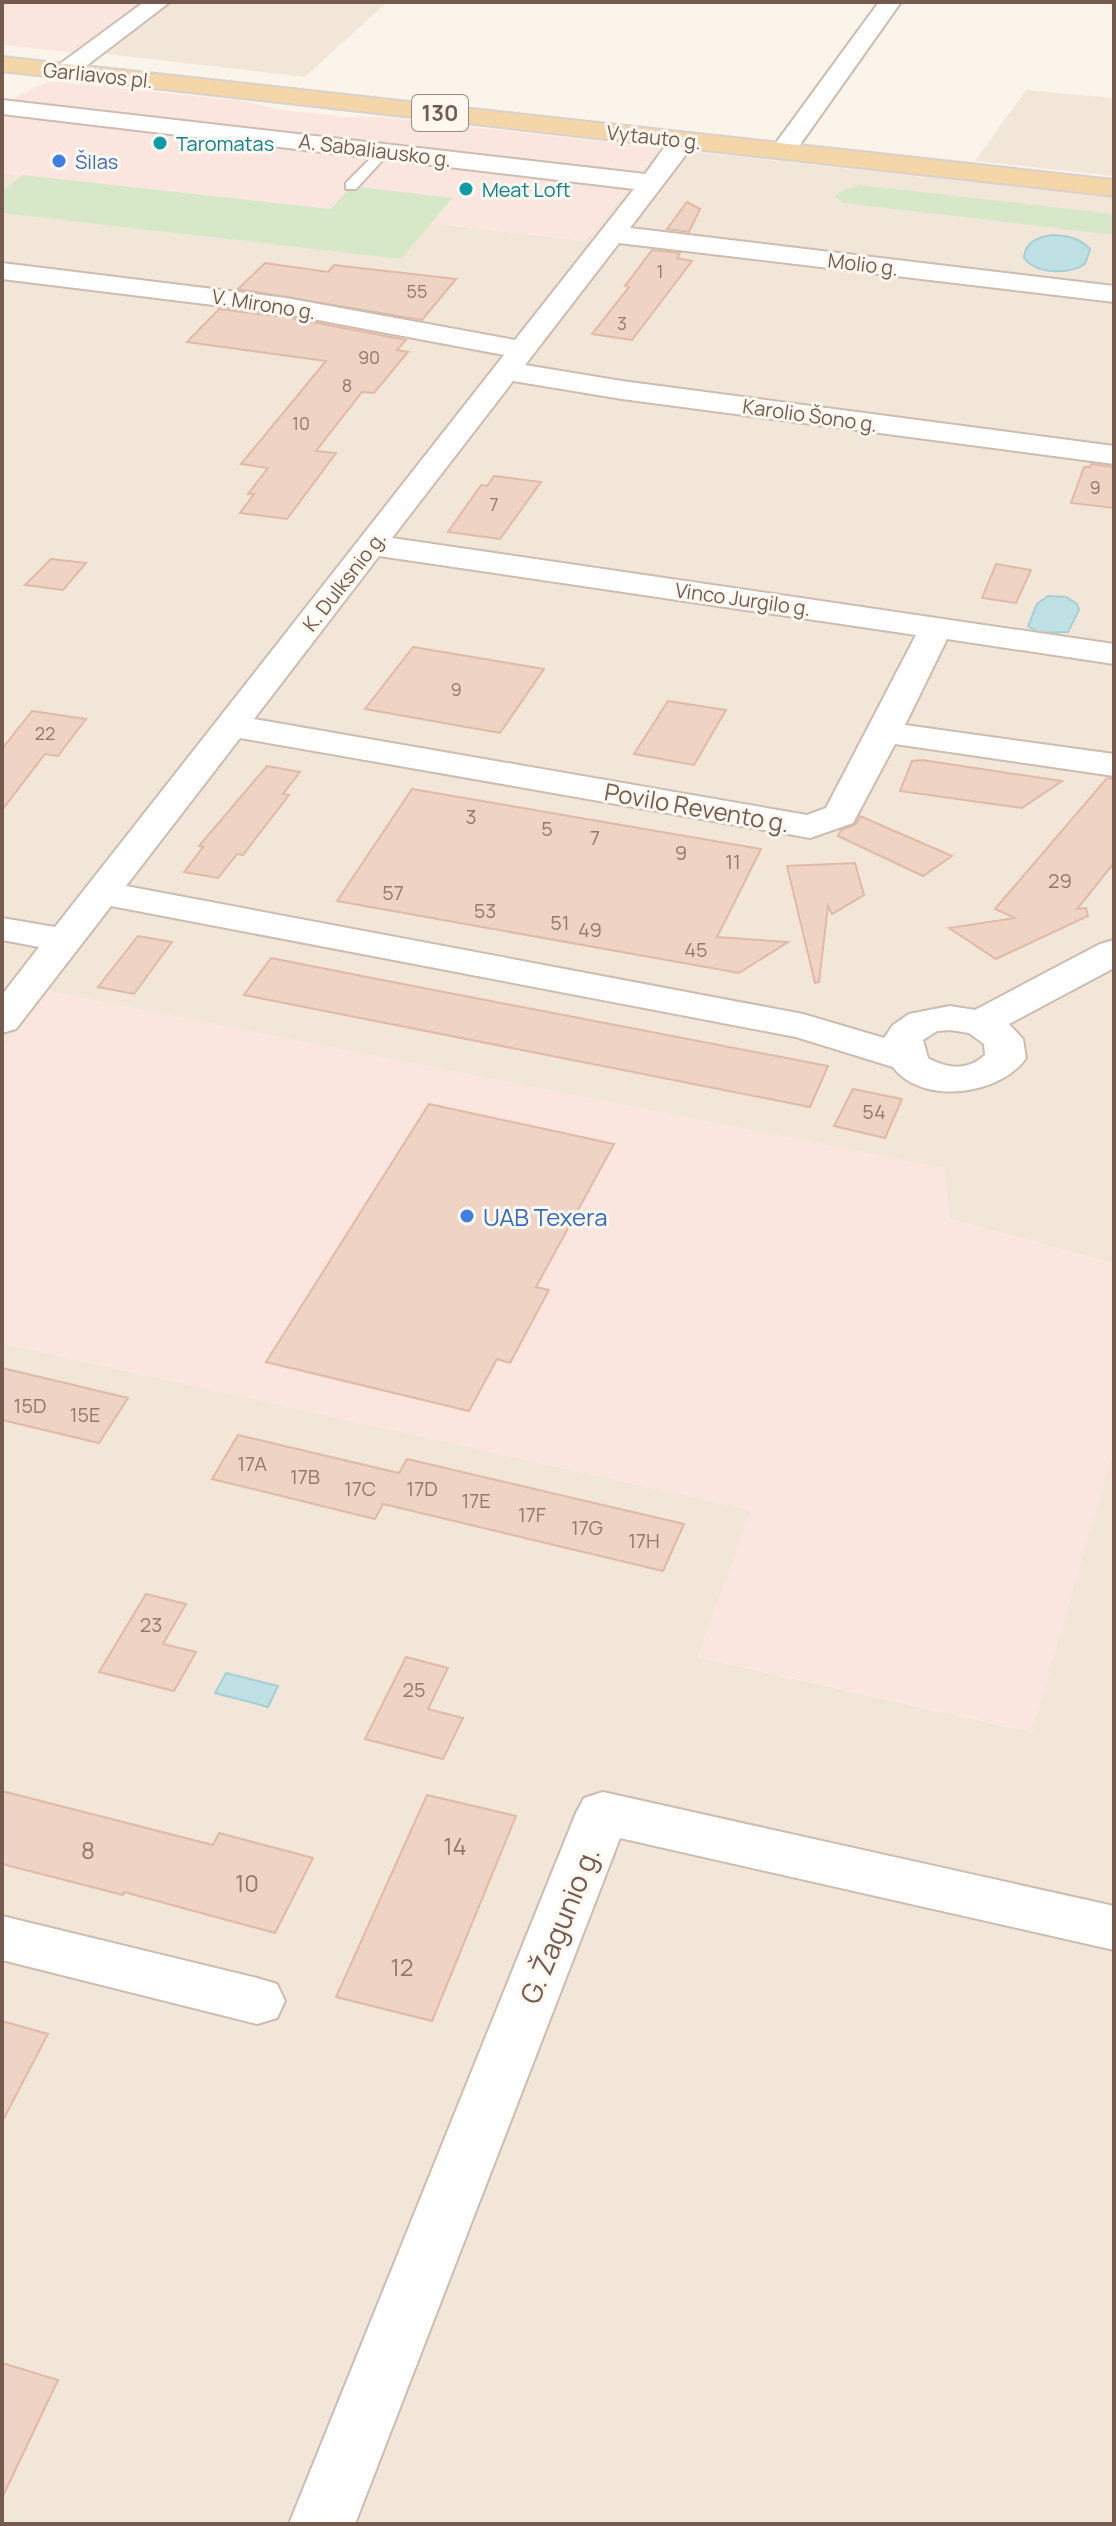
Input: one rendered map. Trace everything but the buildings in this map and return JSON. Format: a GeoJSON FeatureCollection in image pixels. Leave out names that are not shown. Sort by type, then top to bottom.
{"type":"FeatureCollection","features":[{"type":"Feature","properties":{"kind":"main road","name":"Garliavos pl."},"geometry":{"type":"LineString","coordinates":[[2,64],[195,85]]}},
{"type":"Feature","properties":{"kind":"main road","name":"Vytauto g."},"geometry":{"type":"LineString","coordinates":[[195,85],[1114,188]]}},
{"type":"Feature","properties":{"kind":"street"},"geometry":{"type":"LineString","coordinates":[[65,71],[159,2]]}},
{"type":"Feature","properties":{"kind":"street"},"geometry":{"type":"LineString","coordinates":[[783,151],[890,2]]}},
{"type":"Feature","properties":{"kind":"street"},"geometry":{"type":"LineString","coordinates":[[2,97],[39,68]]}},
{"type":"Feature","properties":{"kind":"street","name":"A. Sabaliausko g."},"geometry":{"type":"LineString","coordinates":[[2,107],[652,183]]}},
{"type":"Feature","properties":{"kind":"street","name":"K. Dulksnio g."},"geometry":{"type":"LineString","coordinates":[[2,1021],[685,140]]}},
{"type":"Feature","properties":{"kind":"street","name":"Molio g."},"geometry":{"type":"LineString","coordinates":[[613,234],[1114,294]]}},
{"type":"Feature","properties":{"kind":"street","name":"V. Mirono g."},"geometry":{"type":"LineString","coordinates":[[2,271],[286,306],[515,361]]}},
{"type":"Feature","properties":{"kind":"street","name":"Karolio Šono g."},"geometry":{"type":"LineString","coordinates":[[515,361],[637,392],[1114,455]]}},
{"type":"Feature","properties":{"kind":"street","name":"Vinco Jurgilo g."},"geometry":{"type":"LineString","coordinates":[[372,545],[1114,654]]}},
{"type":"Feature","properties":{"kind":"street","name":"Povilo Revento g."},"geometry":{"type":"LineString","coordinates":[[231,726],[810,827],[840,815],[936,628]]}},
{"type":"Feature","properties":{"kind":"street"},"geometry":{"type":"LineString","coordinates":[[884,732],[1114,765]]}},
{"type":"Feature","properties":{"kind":"street"},"geometry":{"type":"LineString","coordinates":[[102,893],[803,1026],[913,1041],[950,1018],[981,1023],[1003,1039],[1007,1048],[1000,1067],[990,1074],[976,1078],[943,1078],[915,1067],[913,1041]]}},
{"type":"Feature","properties":{"kind":"street"},"geometry":{"type":"LineString","coordinates":[[2,929],[65,940]]}},
{"type":"Feature","properties":{"kind":"street"},"geometry":{"type":"LineString","coordinates":[[981,1023],[1114,952]]}},
{"type":"Feature","properties":{"kind":"street","name":"G. Žagunio g."},"geometry":{"type":"LineString","coordinates":[[322,2524],[603,1813],[1114,1928]]}},
{"type":"Feature","properties":{"kind":"street"},"geometry":{"type":"LineString","coordinates":[[2,1938],[257,2001]]}},
{"type":"Feature","properties":{"kind":"lane"},"geometry":{"type":"LineString","coordinates":[[351,186],[385,151]]}},
{"type":"Feature","properties":{"kind":"shaded area"},"geometry":{"type":"Polygon","coordinates":[[[2,2],[147,2],[79,53],[2,45],[2,2]]]}},
{"type":"Feature","properties":{"kind":"shaded area"},"geometry":{"type":"Polygon","coordinates":[[[166,2],[387,2],[305,77],[98,53],[166,2]]]}},
{"type":"Feature","properties":{"kind":"shaded area"},"geometry":{"type":"Polygon","coordinates":[[[49,81],[244,101],[277,109],[344,117],[381,117],[661,148],[585,241],[432,223],[453,199],[331,209],[2,173],[2,112],[15,101],[15,97],[49,81]]]}},
{"type":"Feature","properties":{"kind":"shaded area"},"geometry":{"type":"Polygon","coordinates":[[[1026,90],[1114,98],[1114,176],[975,161],[1026,90]]]}},
{"type":"Feature","properties":{"kind":"shaded area"},"geometry":{"type":"Polygon","coordinates":[[[661,148],[1114,198],[1114,1264],[950,1219],[49,991],[2,1050],[2,173],[585,241],[661,148]]]}},
{"type":"Feature","properties":{"kind":"shaded area"},"geometry":{"type":"Polygon","coordinates":[[[48,991],[944,1168],[950,1219],[1114,1264],[1114,1448],[1032,1732],[698,1657],[751,1510],[2,1343],[2,1050],[48,991]]]}},
{"type":"Feature","properties":{"kind":"shaded area"},"geometry":{"type":"Polygon","coordinates":[[[2,1343],[752,1510],[698,1657],[1031,1732],[1114,1448],[1114,2524],[2,2524],[2,1343]]]}},
{"type":"Feature","properties":{"kind":"green space"},"geometry":{"type":"Polygon","coordinates":[[[23,175],[331,209],[351,186],[453,198],[401,259],[2,213],[2,192],[23,175]]]}},
{"type":"Feature","properties":{"kind":"green space"},"geometry":{"type":"Polygon","coordinates":[[[859,185],[1114,214],[1114,235],[844,203],[835,197],[859,185]]]}},
{"type":"Feature","properties":{"kind":"water"},"geometry":{"type":"Polygon","coordinates":[[[1054,235],[1074,238],[1090,249],[1085,264],[1070,270],[1053,271],[1036,267],[1024,258],[1027,248],[1034,241],[1054,235]]]}},
{"type":"Feature","properties":{"kind":"water"},"geometry":{"type":"Polygon","coordinates":[[[1048,596],[1066,597],[1077,604],[1079,610],[1068,632],[1040,633],[1028,626],[1037,604],[1048,596]]]}},
{"type":"Feature","properties":{"kind":"water"},"geometry":{"type":"Polygon","coordinates":[[[226,1673],[278,1686],[268,1707],[215,1693],[226,1673]]]}},
{"type":"Feature","properties":{"kind":"place","name":"Taromatas"},"geometry":{"type":"Point","coordinates":[160,143]}},
{"type":"Feature","properties":{"kind":"place","name":"Šilas"},"geometry":{"type":"Point","coordinates":[59,161]}},
{"type":"Feature","properties":{"kind":"place","name":"Meat Loft"},"geometry":{"type":"Point","coordinates":[466,189]}},
{"type":"Feature","properties":{"kind":"place","name":"UAB Texera"},"geometry":{"type":"Point","coordinates":[467,1216]}}]}
